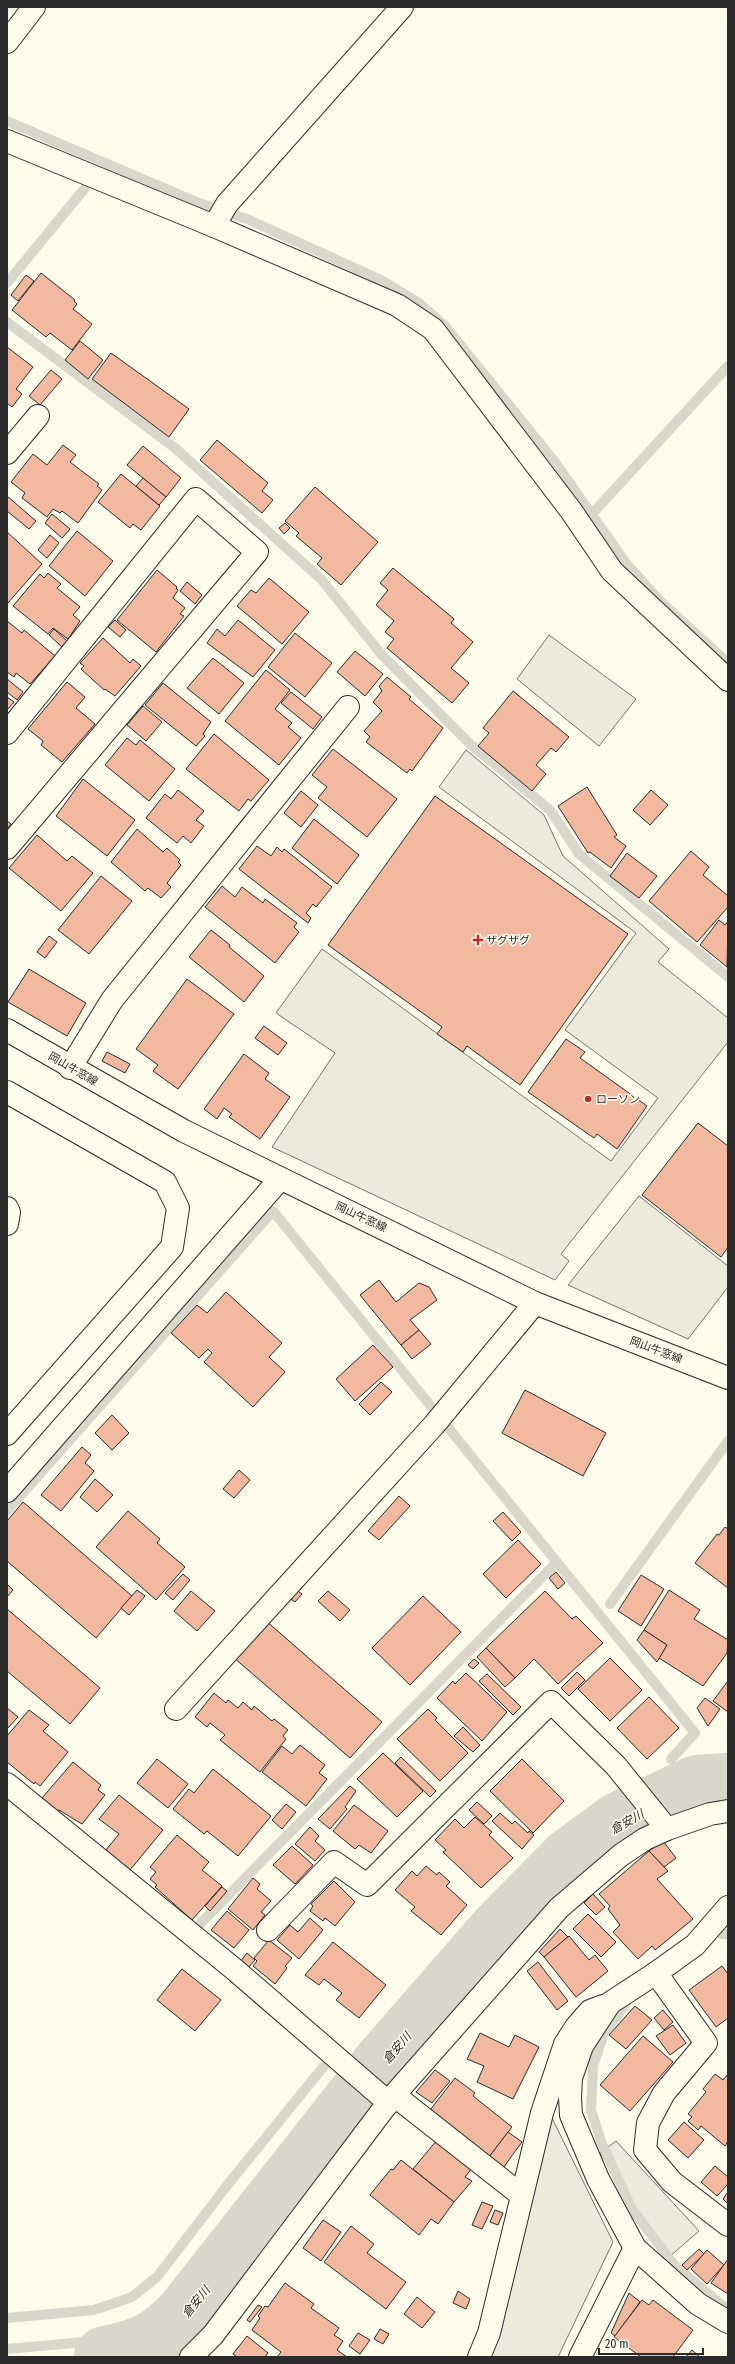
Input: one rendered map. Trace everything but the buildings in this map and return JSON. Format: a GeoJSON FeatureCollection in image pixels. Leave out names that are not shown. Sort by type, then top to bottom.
{"type":"FeatureCollection","features":[{"type":"Feature","properties":{"kind":"street"},"geometry":{"type":"LineString","coordinates":[[7,42],[34,7]]}},
{"type":"Feature","properties":{"kind":"street"},"geometry":{"type":"LineString","coordinates":[[219,216],[402,7]]}},
{"type":"Feature","properties":{"kind":"street"},"geometry":{"type":"LineString","coordinates":[[7,141],[219,216],[397,305],[433,329],[572,512],[612,571],[728,680]]}},
{"type":"Feature","properties":{"kind":"street"},"geometry":{"type":"LineString","coordinates":[[7,453],[38,416]]}},
{"type":"Feature","properties":{"kind":"street"},"geometry":{"type":"LineString","coordinates":[[7,733],[196,499],[257,552],[7,848]]}},
{"type":"Feature","properties":{"kind":"street"},"geometry":{"type":"LineString","coordinates":[[70,1068],[112,1000],[348,707]]}},
{"type":"Feature","properties":{"kind":"street","name":"岡山牛窓線"},"geometry":{"type":"LineString","coordinates":[[7,1030],[70,1068],[184,1131],[280,1179],[535,1302],[728,1378]]}},
{"type":"Feature","properties":{"kind":"street"},"geometry":{"type":"LineString","coordinates":[[7,1092],[165,1182],[178,1208],[172,1247],[8,1430]]}},
{"type":"Feature","properties":{"kind":"street"},"geometry":{"type":"LineString","coordinates":[[7,1491],[280,1179]]}},
{"type":"Feature","properties":{"kind":"street"},"geometry":{"type":"LineString","coordinates":[[7,1208],[9,1212],[7,1224]]}},
{"type":"Feature","properties":{"kind":"street"},"geometry":{"type":"LineString","coordinates":[[176,1709],[439,1418],[535,1302]]}},
{"type":"Feature","properties":{"kind":"street"},"geometry":{"type":"LineString","coordinates":[[268,1930],[334,1862],[367,1885],[551,1702],[616,1766],[640,1793],[664,1825]]}},
{"type":"Feature","properties":{"kind":"street"},"geometry":{"type":"LineString","coordinates":[[7,1784],[234,1969],[352,2070],[521,2195]]}},
{"type":"Feature","properties":{"kind":"street"},"geometry":{"type":"LineString","coordinates":[[191,2357],[213,2335],[388,2097],[559,1908],[621,1855],[664,1825],[728,1811]]}},
{"type":"Feature","properties":{"kind":"street"},"geometry":{"type":"LineString","coordinates":[[479,2357],[489,2333],[521,2195],[542,2113],[565,2044],[576,2027],[590,2011],[610,2003],[695,1945],[728,1907]]}},
{"type":"Feature","properties":{"kind":"street"},"geometry":{"type":"LineString","coordinates":[[656,1973],[706,2043],[664,2093],[648,2123],[645,2150],[672,2182],[728,2225]]}},
{"type":"Feature","properties":{"kind":"street"},"geometry":{"type":"LineString","coordinates":[[610,2003],[582,2046],[571,2078],[571,2115],[598,2179],[635,2248],[698,2304],[728,2322]]}},
{"type":"Feature","properties":{"kind":"street"},"geometry":{"type":"LineString","coordinates":[[580,2357],[635,2248]]}},
{"type":"Feature","properties":{"kind":"shaded area"},"geometry":{"type":"Polygon","coordinates":[[[549,635],[636,699],[599,746],[517,679],[549,635]]]}},
{"type":"Feature","properties":{"kind":"shaded area"},"geometry":{"type":"Polygon","coordinates":[[[466,750],[544,815],[563,856],[669,949],[658,962],[728,1018],[728,1042],[561,1254],[569,1261],[555,1280],[272,1147],[335,1053],[276,1013],[322,949],[611,1161],[658,1098],[565,1030],[636,933],[439,787],[466,750]]]}},
{"type":"Feature","properties":{"kind":"shaded area"},"geometry":{"type":"Polygon","coordinates":[[[639,1196],[728,1266],[728,1287],[688,1339],[568,1285],[639,1196]]]}},
{"type":"Feature","properties":{"kind":"shaded area"},"geometry":{"type":"Polygon","coordinates":[[[551,2116],[613,2242],[558,2357],[489,2357],[502,2326],[551,2116]]]}},
{"type":"Feature","properties":{"kind":"shaded area"},"geometry":{"type":"Polygon","coordinates":[[[616,2141],[699,2231],[669,2257],[600,2153],[616,2141]]]}},
{"type":"Feature","properties":{"kind":"waterway"},"geometry":{"type":"LineString","coordinates":[[7,121],[199,203],[247,219],[381,280],[419,303],[445,326],[554,461],[626,563],[660,601],[728,663]]}},
{"type":"Feature","properties":{"kind":"waterway"},"geometry":{"type":"LineString","coordinates":[[7,283],[85,188]]}},
{"type":"Feature","properties":{"kind":"waterway"},"geometry":{"type":"LineString","coordinates":[[7,322],[175,448],[321,579],[381,654],[468,742],[550,810],[579,854],[728,977]]}},
{"type":"Feature","properties":{"kind":"waterway"},"geometry":{"type":"LineString","coordinates":[[591,515],[728,366]]}},
{"type":"Feature","properties":{"kind":"waterway"},"geometry":{"type":"LineString","coordinates":[[7,1511],[273,1211],[695,1733],[671,1759]]}},
{"type":"Feature","properties":{"kind":"waterway"},"geometry":{"type":"LineString","coordinates":[[610,1604],[728,1441]]}},
{"type":"Feature","properties":{"kind":"waterway"},"geometry":{"type":"LineString","coordinates":[[198,1926],[556,1563]]}},
{"type":"Feature","properties":{"kind":"waterway","name":"倉安川"},"geometry":{"type":"LineString","coordinates":[[105,2357],[130,2351],[150,2343],[168,2331],[187,2313],[384,2063],[500,1930],[570,1859],[619,1823],[697,1786],[728,1784]]}},
{"type":"Feature","properties":{"kind":"waterway"},"geometry":{"type":"LineString","coordinates":[[7,2349],[106,2340],[135,2335],[157,2322],[182,2296],[274,2169],[366,2056],[502,1907],[577,1834],[607,1813],[619,1823]]}},
{"type":"Feature","properties":{"kind":"waterway"},"geometry":{"type":"LineString","coordinates":[[721,1934],[728,1934]]}},
{"type":"Feature","properties":{"kind":"waterway"},"geometry":{"type":"LineString","coordinates":[[626,2004],[604,2033],[593,2066],[591,2110],[602,2144],[632,2209],[675,2266],[728,2310]]}},
{"type":"Feature","properties":{"kind":"waterway"},"geometry":{"type":"LineString","coordinates":[[7,2318],[94,2310],[132,2297],[157,2277],[229,2183],[324,2066]]}},
{"type":"Feature","properties":{"kind":"place","name":"ザグザグ"},"geometry":{"type":"Point","coordinates":[478,940]}},
{"type":"Feature","properties":{"kind":"place","name":"ローソン"},"geometry":{"type":"Point","coordinates":[588,1099]}}]}
